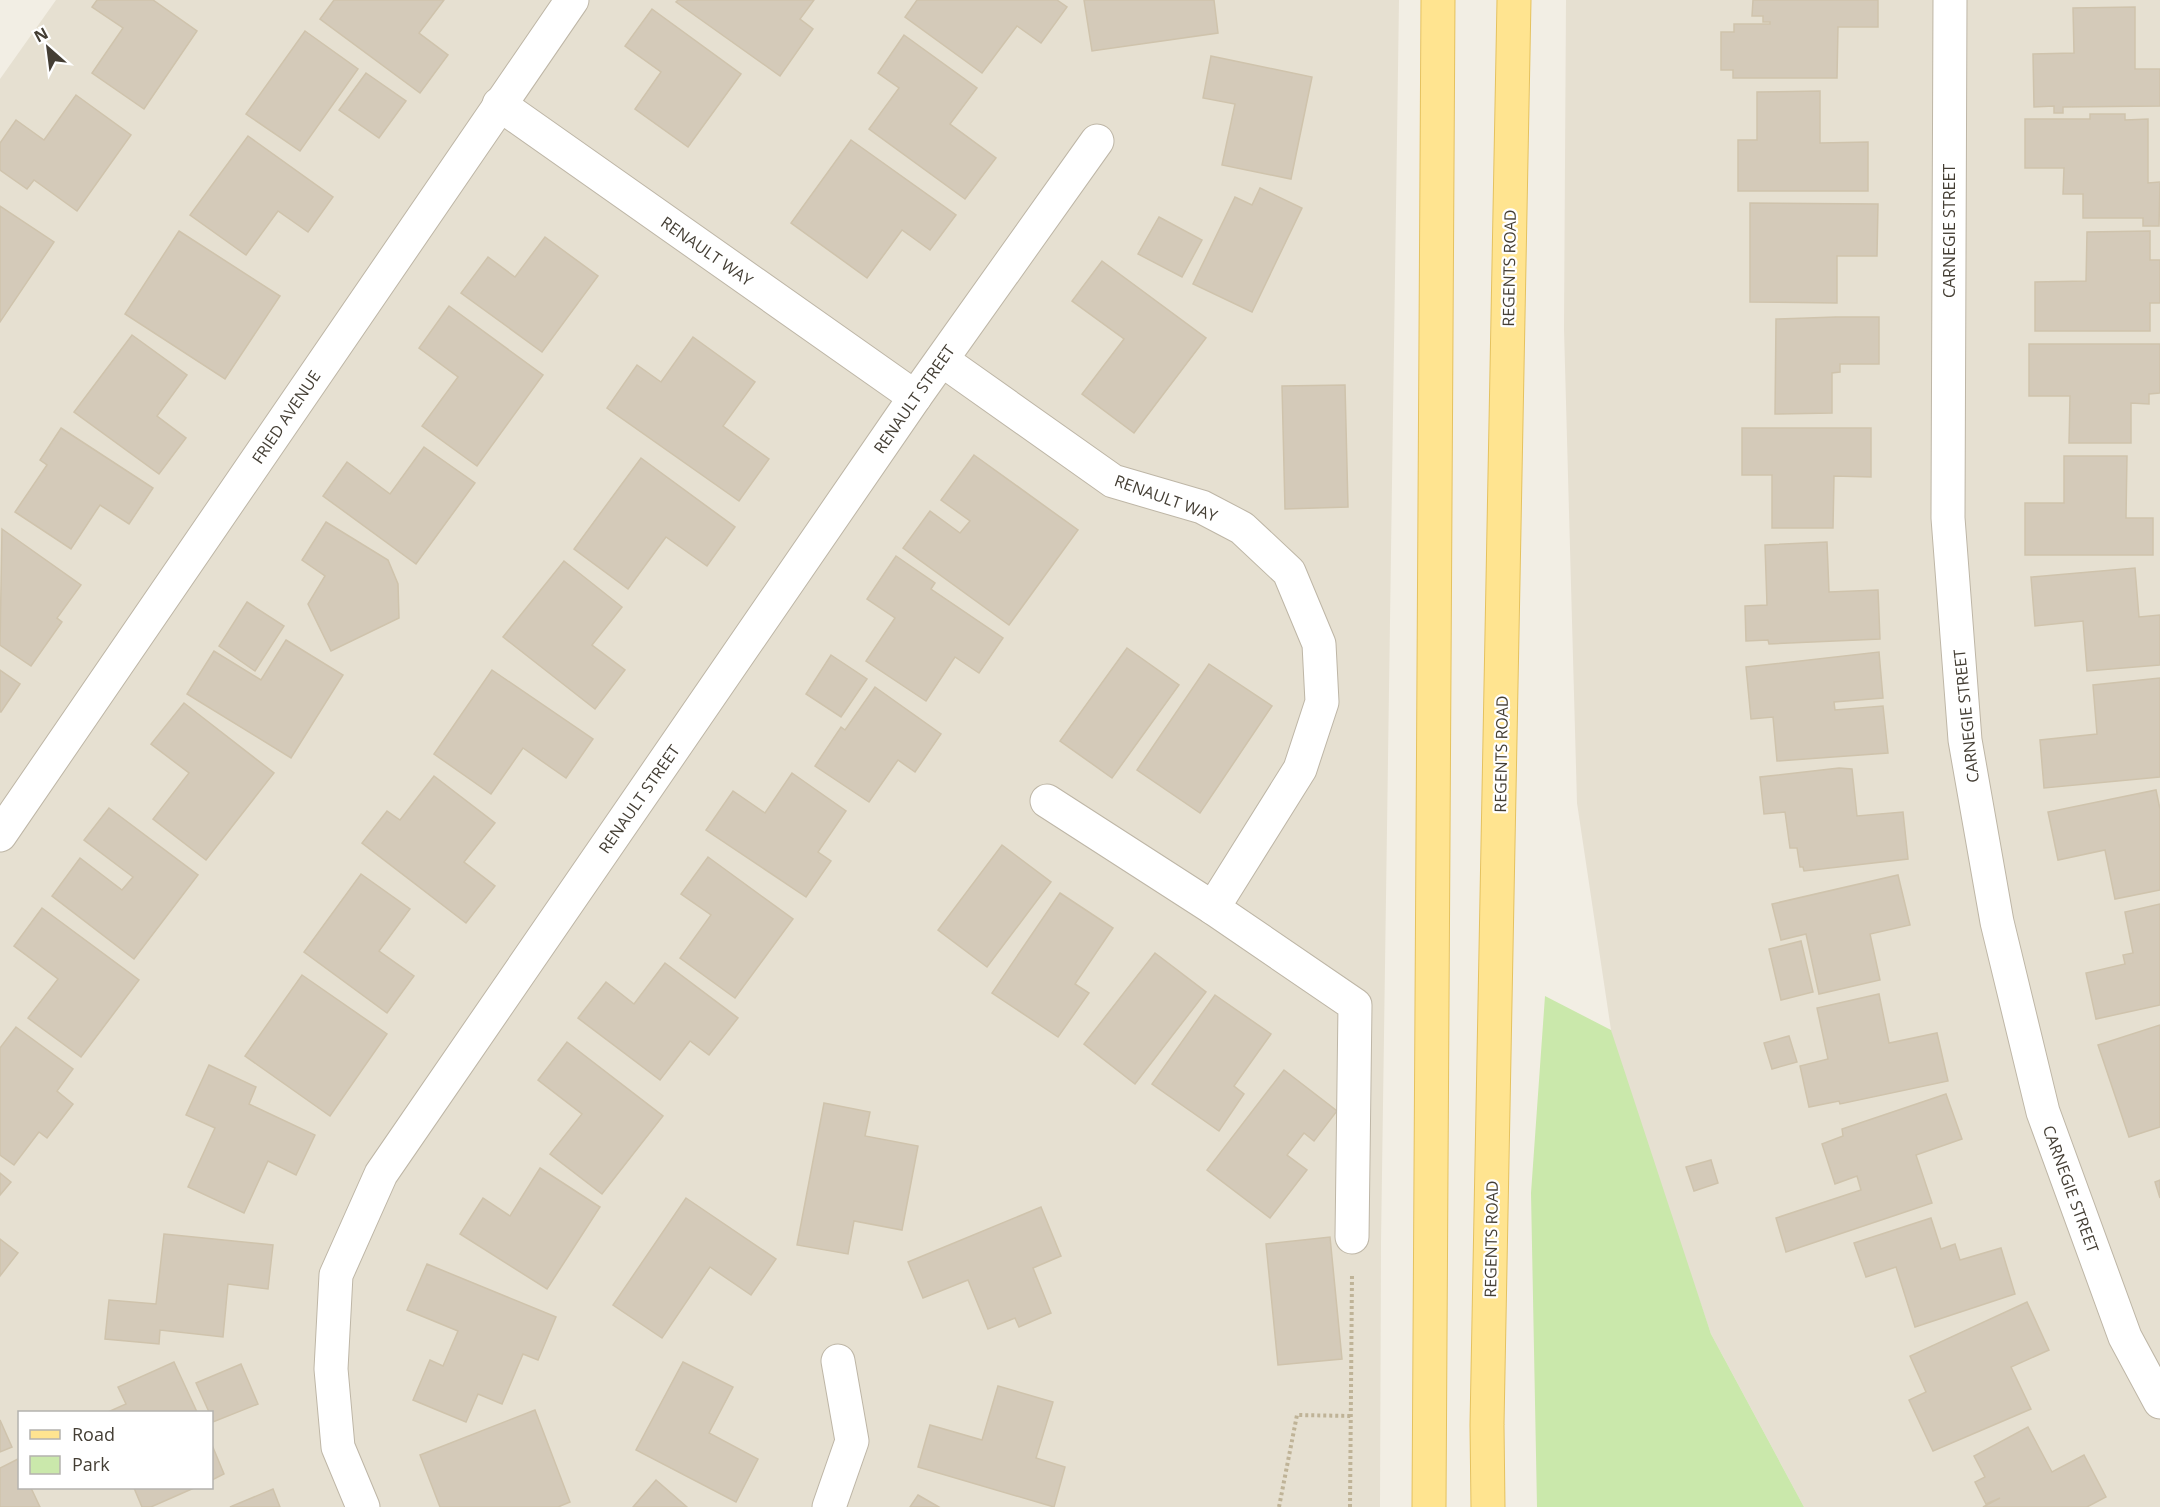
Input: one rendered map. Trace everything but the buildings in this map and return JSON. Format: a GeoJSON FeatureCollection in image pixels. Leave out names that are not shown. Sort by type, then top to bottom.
{"type":"FeatureCollection","features":[{"type":"Feature","properties":{"kind":"main road"},"geometry":{"type":"LineString","coordinates":[[1429,1507],[1438,0]]}},
{"type":"Feature","properties":{"kind":"main road","name":"REGENTS ROAD"},"geometry":{"type":"LineString","coordinates":[[1488,1507],[1487,1425],[1514,0]]}},
{"type":"Feature","properties":{"kind":"street","name":"FRIED AVENUE"},"geometry":{"type":"LineString","coordinates":[[0,835],[572,0]]}},
{"type":"Feature","properties":{"kind":"street","name":"CARNEGIE STREET"},"geometry":{"type":"LineString","coordinates":[[1950,0],[1948,518],[1965,740],[1996,922],[2043,1112],[2125,1336],[2160,1402]]}},
{"type":"Feature","properties":{"kind":"street","name":"RENAULT WAY"},"geometry":{"type":"LineString","coordinates":[[500,104],[915,397]]}},
{"type":"Feature","properties":{"kind":"street","name":"RENAULT STREET"},"geometry":{"type":"LineString","coordinates":[[363,1507],[338,1447],[331,1369],[336,1275],[381,1174],[915,397],[1098,141]]}},
{"type":"Feature","properties":{"kind":"street","name":"RENAULT WAY"},"geometry":{"type":"LineString","coordinates":[[942,360],[1113,481],[1202,507],[1242,528],[1289,572],[1320,644],[1322,702],[1300,769],[1213,908]]}},
{"type":"Feature","properties":{"kind":"street"},"geometry":{"type":"LineString","coordinates":[[1047,801],[1213,908],[1354,1005],[1352,1237]]}},
{"type":"Feature","properties":{"kind":"street"},"geometry":{"type":"LineString","coordinates":[[829,1507],[852,1441],[838,1361]]}},
{"type":"Feature","properties":{"kind":"path"},"geometry":{"type":"LineString","coordinates":[[1350,1507],[1352,1237]]}},
{"type":"Feature","properties":{"kind":"path"},"geometry":{"type":"LineString","coordinates":[[1279,1507],[1297,1415],[1351,1416]]}},
{"type":"Feature","properties":{"kind":"shaded area"},"geometry":{"type":"Polygon","coordinates":[[[56,0],[1399,0],[1381,1243],[1380,1507],[0,1507],[0,79],[56,0]]]}},
{"type":"Feature","properties":{"kind":"shaded area"},"geometry":{"type":"Polygon","coordinates":[[[1566,0],[2160,0],[2160,1507],[1804,1507],[1711,1334],[1614,1050],[1577,803],[1564,329],[1566,0]]]}},
{"type":"Feature","properties":{"kind":"green space"},"geometry":{"type":"Polygon","coordinates":[[[1545,996],[1611,1030],[1711,1334],[1804,1507],[1537,1507],[1531,1193],[1545,996]]]}}]}
